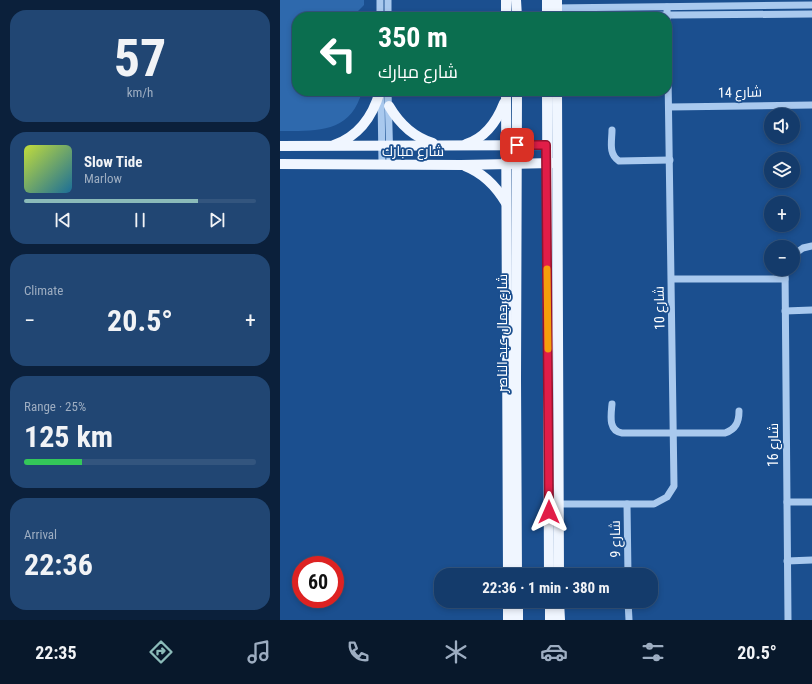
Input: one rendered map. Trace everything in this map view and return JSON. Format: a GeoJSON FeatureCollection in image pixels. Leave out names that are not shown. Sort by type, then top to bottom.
{"type":"FeatureCollection","features":[{"type":"Feature","properties":{"kind":"main road"},"geometry":{"type":"LineString","coordinates":[[506,0],[506,12]]}},
{"type":"Feature","properties":{"kind":"main road"},"geometry":{"type":"LineString","coordinates":[[516,0],[517,12]]}},
{"type":"Feature","properties":{"kind":"main road"},"geometry":{"type":"LineString","coordinates":[[330,146],[347,139],[362,128],[372,112],[378,96]]}},
{"type":"Feature","properties":{"kind":"main road"},"geometry":{"type":"LineString","coordinates":[[462,145],[472,142],[488,130],[500,113],[505,96]]}},
{"type":"Feature","properties":{"kind":"main road"},"geometry":{"type":"LineString","coordinates":[[506,96],[506,202],[512,379],[512,553],[509,568]]}},
{"type":"Feature","properties":{"kind":"main road","name":"شارع جمال عبد الناصر"},"geometry":{"type":"LineString","coordinates":[[512,379],[518,164],[517,96]]}},
{"type":"Feature","properties":{"kind":"main road"},"geometry":{"type":"LineString","coordinates":[[546,96],[549,568]]}},
{"type":"Feature","properties":{"kind":"main road"},"geometry":{"type":"LineString","coordinates":[[557,96],[559,568]]}},
{"type":"Feature","properties":{"kind":"main road"},"geometry":{"type":"LineString","coordinates":[[389,106],[399,121],[413,134],[438,145]]}},
{"type":"Feature","properties":{"kind":"main road","name":"شارع مبارك"},"geometry":{"type":"LineString","coordinates":[[280,146],[546,145]]}},
{"type":"Feature","properties":{"kind":"main road","name":"شارع مبارك"},"geometry":{"type":"LineString","coordinates":[[280,164],[462,165],[557,163]]}},
{"type":"Feature","properties":{"kind":"main road"},"geometry":{"type":"LineString","coordinates":[[462,165],[477,172],[491,182],[506,202]]}},
{"type":"Feature","properties":{"kind":"main road"},"geometry":{"type":"LineString","coordinates":[[512,553],[516,568]]}},
{"type":"Feature","properties":{"kind":"main road"},"geometry":{"type":"LineString","coordinates":[[508,608],[508,620]]}},
{"type":"Feature","properties":{"kind":"main road"},"geometry":{"type":"LineString","coordinates":[[518,608],[518,620]]}},
{"type":"Feature","properties":{"kind":"main road"},"geometry":{"type":"LineString","coordinates":[[550,608],[550,620]]}},
{"type":"Feature","properties":{"kind":"main road"},"geometry":{"type":"LineString","coordinates":[[559,608],[560,620]]}},
{"type":"Feature","properties":{"kind":"street"},"geometry":{"type":"LineString","coordinates":[[380,0],[380,12]]}},
{"type":"Feature","properties":{"kind":"street"},"geometry":{"type":"LineString","coordinates":[[388,0],[388,12]]}},
{"type":"Feature","properties":{"kind":"street"},"geometry":{"type":"LineString","coordinates":[[552,10],[578,7],[747,3],[812,6]]}},
{"type":"Feature","properties":{"kind":"street"},"geometry":{"type":"LineString","coordinates":[[747,3],[747,15]]}},
{"type":"Feature","properties":{"kind":"street","name":"شارع 10"},"geometry":{"type":"LineString","coordinates":[[667,6],[668,12]]}},
{"type":"Feature","properties":{"kind":"street"},"geometry":{"type":"LineString","coordinates":[[578,7],[578,12]]}},
{"type":"Feature","properties":{"kind":"street"},"geometry":{"type":"LineString","coordinates":[[672,15],[812,14]]}},
{"type":"Feature","properties":{"kind":"street"},"geometry":{"type":"LineString","coordinates":[[381,96],[386,146]]}},
{"type":"Feature","properties":{"kind":"street"},"geometry":{"type":"LineString","coordinates":[[386,165],[388,96]]}},
{"type":"Feature","properties":{"kind":"street","name":"شارع 10"},"geometry":{"type":"LineString","coordinates":[[559,504],[654,504],[663,500],[670,494],[674,482],[669,96]]}},
{"type":"Feature","properties":{"kind":"street","name":"شارع 14"},"geometry":{"type":"LineString","coordinates":[[669,107],[812,105]]}},
{"type":"Feature","properties":{"kind":"street"},"geometry":{"type":"LineString","coordinates":[[612,130],[611,151],[615,158],[619,161],[670,160]]}},
{"type":"Feature","properties":{"kind":"street"},"geometry":{"type":"LineString","coordinates":[[800,250],[812,246]]}},
{"type":"Feature","properties":{"kind":"street","name":"شارع 16"},"geometry":{"type":"LineString","coordinates":[[785,276],[788,620]]}},
{"type":"Feature","properties":{"kind":"street"},"geometry":{"type":"LineString","coordinates":[[672,279],[785,279]]}},
{"type":"Feature","properties":{"kind":"street"},"geometry":{"type":"LineString","coordinates":[[785,311],[812,310]]}},
{"type":"Feature","properties":{"kind":"street"},"geometry":{"type":"LineString","coordinates":[[612,404],[611,424],[613,429],[622,434],[725,433],[729,432],[737,425],[739,411]]}},
{"type":"Feature","properties":{"kind":"street"},"geometry":{"type":"LineString","coordinates":[[786,502],[812,502]]}},
{"type":"Feature","properties":{"kind":"street","name":"شارع 9"},"geometry":{"type":"LineString","coordinates":[[628,504],[628,568]]}},
{"type":"Feature","properties":{"kind":"street"},"geometry":{"type":"LineString","coordinates":[[787,561],[812,560]]}},
{"type":"Feature","properties":{"kind":"street"},"geometry":{"type":"LineString","coordinates":[[628,608],[629,620]]}},
{"type":"Feature","properties":{"kind":"shaded area"},"geometry":{"type":"Polygon","coordinates":[[[280,0],[364,0],[364,5],[357,12],[292,12],[292,96],[360,96],[357,105],[340,123],[318,130],[280,131],[280,0]]]}},
{"type":"Feature","properties":{"kind":"slow traffic"},"geometry":{"type":"LineString","coordinates":[[547,269],[548,349]]}},
{"type":"Feature","properties":{"kind":"route"},"geometry":{"type":"LineString","coordinates":[[517,145],[546,145],[549,512]]}}]}
